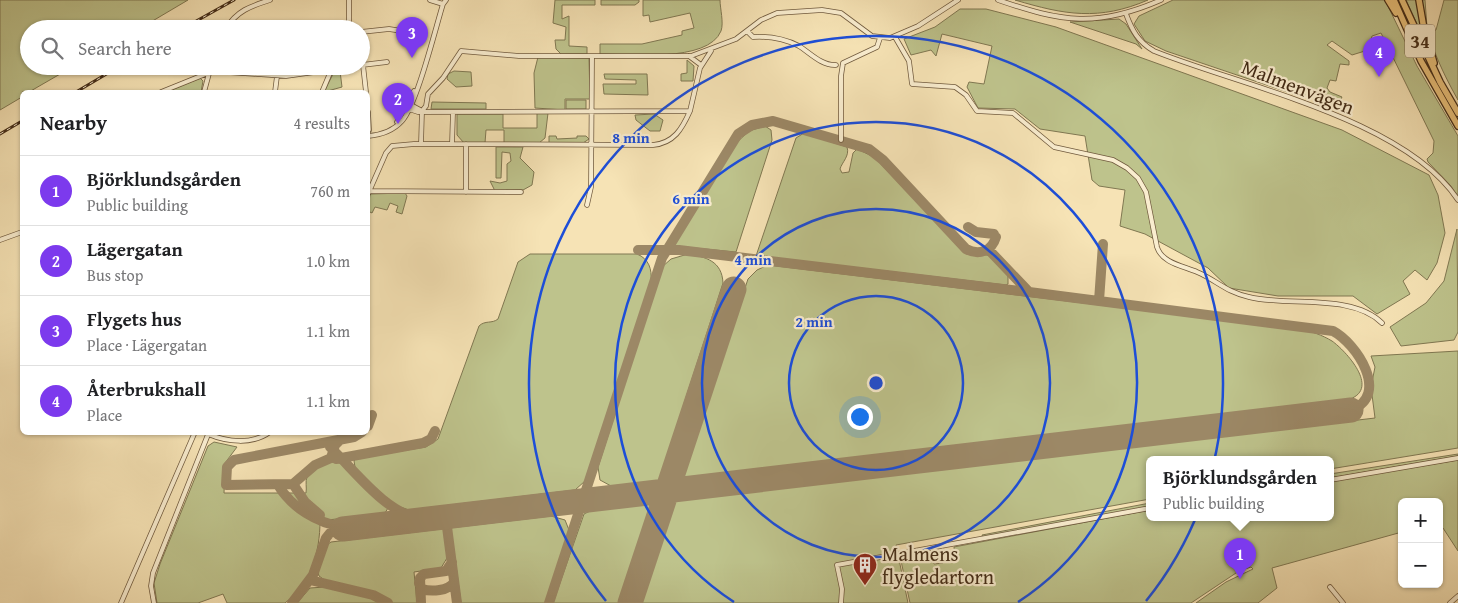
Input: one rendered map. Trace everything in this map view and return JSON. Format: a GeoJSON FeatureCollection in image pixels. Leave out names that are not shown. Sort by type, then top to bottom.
{"type":"FeatureCollection","features":[{"type":"Feature","properties":{"kind":"highway"},"geometry":{"type":"LineString","coordinates":[[1388,0],[1409,34]]}},
{"type":"Feature","properties":{"kind":"highway","name":"34"},"geometry":{"type":"LineString","coordinates":[[1394,0],[1437,91],[1458,126]]}},
{"type":"Feature","properties":{"kind":"highway","name":"34"},"geometry":{"type":"LineString","coordinates":[[1402,0],[1440,82],[1458,113]]}},
{"type":"Feature","properties":{"kind":"highway"},"geometry":{"type":"LineString","coordinates":[[1419,0],[1424,29],[1440,82]]}},
{"type":"Feature","properties":{"kind":"street"},"geometry":{"type":"LineString","coordinates":[[232,20],[243,10],[270,0]]}},
{"type":"Feature","properties":{"kind":"street"},"geometry":{"type":"LineString","coordinates":[[349,0],[349,20]]}},
{"type":"Feature","properties":{"kind":"street"},"geometry":{"type":"LineString","coordinates":[[430,0],[443,4]]}},
{"type":"Feature","properties":{"kind":"street"},"geometry":{"type":"LineString","coordinates":[[370,136],[383,134],[393,128],[408,106],[446,0]]}},
{"type":"Feature","properties":{"kind":"street"},"geometry":{"type":"LineString","coordinates":[[421,144],[422,111],[429,91],[443,78],[461,51],[519,56],[689,56],[711,50],[736,39],[761,20],[777,13],[822,10],[841,13],[866,32],[880,38],[895,37],[918,26],[958,0]]}},
{"type":"Feature","properties":{"kind":"street"},"geometry":{"type":"LineString","coordinates":[[998,0],[1061,18],[1096,19],[1126,14],[1161,0]]}},
{"type":"Feature","properties":{"kind":"street","name":"Malmenvägen"},"geometry":{"type":"LineString","coordinates":[[1126,14],[1140,42],[1154,51],[1299,101],[1352,123],[1422,162],[1442,180],[1458,200]]}},
{"type":"Feature","properties":{"kind":"street"},"geometry":{"type":"LineString","coordinates":[[370,31],[390,29],[421,34]]}},
{"type":"Feature","properties":{"kind":"street"},"geometry":{"type":"LineString","coordinates":[[747,31],[753,37],[770,37],[789,42],[824,63],[836,66]]}},
{"type":"Feature","properties":{"kind":"street"},"geometry":{"type":"LineString","coordinates":[[895,37],[909,61],[912,84],[955,86],[966,95],[977,111],[1013,113],[1054,147],[1113,160],[1133,173],[1146,192],[1158,251],[1166,260],[1201,274],[1236,294],[1272,302],[1324,303],[1350,307],[1371,314],[1382,323]]}},
{"type":"Feature","properties":{"kind":"street"},"geometry":{"type":"LineString","coordinates":[[841,140],[840,76],[843,63],[877,47],[880,38]]}},
{"type":"Feature","properties":{"kind":"street"},"geometry":{"type":"LineString","coordinates":[[370,188],[390,148],[398,144],[591,145],[665,143],[677,134],[690,112],[701,66],[711,50]]}},
{"type":"Feature","properties":{"kind":"street"},"geometry":{"type":"LineString","coordinates":[[587,205],[591,188],[592,56]]}},
{"type":"Feature","properties":{"kind":"street"},"geometry":{"type":"LineString","coordinates":[[689,56],[701,66]]}},
{"type":"Feature","properties":{"kind":"street"},"geometry":{"type":"LineString","coordinates":[[370,65],[387,62]]}},
{"type":"Feature","properties":{"kind":"street"},"geometry":{"type":"LineString","coordinates":[[166,90],[203,75]]}},
{"type":"Feature","properties":{"kind":"street"},"geometry":{"type":"LineString","coordinates":[[205,90],[209,75]]}},
{"type":"Feature","properties":{"kind":"street"},"geometry":{"type":"LineString","coordinates":[[270,75],[295,75]]}},
{"type":"Feature","properties":{"kind":"street"},"geometry":{"type":"LineString","coordinates":[[323,90],[329,75]]}},
{"type":"Feature","properties":{"kind":"street"},"geometry":{"type":"LineString","coordinates":[[363,75],[366,90]]}},
{"type":"Feature","properties":{"kind":"street"},"geometry":{"type":"LineString","coordinates":[[275,90],[276,76]]}},
{"type":"Feature","properties":{"kind":"street"},"geometry":{"type":"LineString","coordinates":[[408,106],[422,111],[453,112],[690,112]]}},
{"type":"Feature","properties":{"kind":"street"},"geometry":{"type":"LineString","coordinates":[[452,144],[453,112]]}},
{"type":"Feature","properties":{"kind":"street"},"geometry":{"type":"LineString","coordinates":[[466,144],[466,192]]}},
{"type":"Feature","properties":{"kind":"street"},"geometry":{"type":"LineString","coordinates":[[370,192],[521,192]]}},
{"type":"Feature","properties":{"kind":"street"},"geometry":{"type":"LineString","coordinates":[[0,240],[20,233]]}},
{"type":"Feature","properties":{"kind":"street"},"geometry":{"type":"LineString","coordinates":[[121,603],[194,435]]}},
{"type":"Feature","properties":{"kind":"street"},"geometry":{"type":"LineString","coordinates":[[154,603],[151,586],[153,573],[208,435]]}},
{"type":"Feature","properties":{"kind":"street"},"geometry":{"type":"LineString","coordinates":[[215,435],[233,441],[258,438],[264,435]]}},
{"type":"Feature","properties":{"kind":"street"},"geometry":{"type":"LineString","coordinates":[[1334,479],[1458,458]]}},
{"type":"Feature","properties":{"kind":"street"},"geometry":{"type":"LineString","coordinates":[[841,603],[842,589],[837,565],[1146,509]]}},
{"type":"Feature","properties":{"kind":"street"},"geometry":{"type":"LineString","coordinates":[[1330,587],[1343,603]]}},
{"type":"Feature","properties":{"kind":"street"},"geometry":{"type":"LineString","coordinates":[[1450,603],[1458,596]]}},
{"type":"Feature","properties":{"kind":"green space"},"geometry":{"type":"Polygon","coordinates":[[[0,0],[188,0],[154,20],[20,20],[20,75],[58,75],[32,90],[20,90],[20,98],[0,110],[0,0]]]}},
{"type":"Feature","properties":{"kind":"green space"},"geometry":{"type":"Polygon","coordinates":[[[555,0],[595,0],[595,5],[562,5],[562,19],[569,16],[569,46],[587,47],[587,54],[561,54],[556,49],[555,40],[565,40],[566,27],[553,23],[555,0]]]}},
{"type":"Feature","properties":{"kind":"green space"},"geometry":{"type":"Polygon","coordinates":[[[601,0],[639,0],[639,2],[635,5],[601,5],[601,0]]]}},
{"type":"Feature","properties":{"kind":"green space"},"geometry":{"type":"Polygon","coordinates":[[[643,0],[720,0],[721,31],[713,41],[701,48],[685,52],[648,55],[600,54],[600,44],[642,44],[682,35],[682,31],[694,28],[690,13],[650,22],[649,15],[643,16],[643,0]]]}},
{"type":"Feature","properties":{"kind":"green space"},"geometry":{"type":"Polygon","coordinates":[[[1015,0],[1148,0],[1114,11],[1082,14],[1050,9],[1015,0]]]}},
{"type":"Feature","properties":{"kind":"green space"},"geometry":{"type":"Polygon","coordinates":[[[1173,0],[1385,0],[1417,66],[1458,136],[1458,197],[1451,186],[1428,162],[1427,159],[1433,153],[1434,141],[1381,33],[1372,36],[1368,50],[1352,55],[1332,41],[1327,45],[1349,61],[1349,65],[1340,64],[1336,81],[1330,80],[1327,88],[1330,92],[1342,97],[1337,106],[1311,96],[1299,96],[1166,51],[1145,41],[1134,24],[1139,16],[1173,0]]]}},
{"type":"Feature","properties":{"kind":"green space"},"geometry":{"type":"Polygon","coordinates":[[[1406,0],[1417,0],[1423,35],[1422,35],[1406,0]]]}},
{"type":"Feature","properties":{"kind":"green space"},"geometry":{"type":"Polygon","coordinates":[[[1422,0],[1425,0],[1427,27],[1424,14],[1422,0]]]}},
{"type":"Feature","properties":{"kind":"green space"},"geometry":{"type":"Polygon","coordinates":[[[1444,0],[1458,0],[1458,100],[1435,52],[1427,27],[1431,32],[1436,30],[1444,0]]]}},
{"type":"Feature","properties":{"kind":"green space"},"geometry":{"type":"Polygon","coordinates":[[[960,9],[986,9],[1056,27],[1342,130],[1429,175],[1438,195],[1445,233],[1437,263],[1427,280],[1415,270],[1403,281],[1410,294],[1377,314],[1353,296],[1278,296],[1229,288],[1208,268],[1145,234],[1120,226],[1125,190],[1099,186],[1092,180],[1085,136],[1040,129],[1015,109],[978,108],[967,87],[969,82],[984,84],[992,46],[942,34],[936,56],[931,50],[911,55],[904,39],[935,27],[960,9]]]}},
{"type":"Feature","properties":{"kind":"green space"},"geometry":{"type":"Polygon","coordinates":[[[1119,19],[1126,24],[1142,49],[1136,44],[1070,22],[1119,19]]]}},
{"type":"Feature","properties":{"kind":"green space"},"geometry":{"type":"Polygon","coordinates":[[[538,57],[589,58],[590,99],[565,99],[565,110],[535,108],[534,73],[538,57]]]}},
{"type":"Feature","properties":{"kind":"green space"},"geometry":{"type":"Polygon","coordinates":[[[687,60],[694,66],[693,81],[681,81],[681,74],[687,73],[687,60]]]}},
{"type":"Feature","properties":{"kind":"green space"},"geometry":{"type":"Polygon","coordinates":[[[454,71],[471,72],[472,86],[456,87],[447,79],[448,74],[454,71]]]}},
{"type":"Feature","properties":{"kind":"green space"},"geometry":{"type":"Polygon","coordinates":[[[604,74],[647,74],[648,95],[604,94],[603,84],[636,84],[636,80],[605,79],[604,74]]]}},
{"type":"Feature","properties":{"kind":"green space"},"geometry":{"type":"Polygon","coordinates":[[[332,75],[340,75],[342,87],[325,90],[332,75]]]}},
{"type":"Feature","properties":{"kind":"green space"},"geometry":{"type":"Polygon","coordinates":[[[200,78],[203,81],[201,90],[171,90],[200,78]]]}},
{"type":"Feature","properties":{"kind":"green space"},"geometry":{"type":"Polygon","coordinates":[[[566,100],[586,100],[586,109],[566,109],[566,100]]]}},
{"type":"Feature","properties":{"kind":"green space"},"geometry":{"type":"Polygon","coordinates":[[[432,102],[486,103],[486,109],[431,109],[432,102]]]}},
{"type":"Feature","properties":{"kind":"green space"},"geometry":{"type":"Polygon","coordinates":[[[537,113],[548,113],[545,138],[539,143],[504,143],[504,130],[486,130],[485,143],[464,143],[457,135],[457,114],[503,114],[503,128],[537,128],[537,113]]]}},
{"type":"Feature","properties":{"kind":"green space"},"geometry":{"type":"Polygon","coordinates":[[[654,114],[663,120],[660,131],[650,131],[636,120],[635,115],[654,114]]]}},
{"type":"Feature","properties":{"kind":"green space"},"geometry":{"type":"Polygon","coordinates":[[[765,126],[771,130],[772,140],[736,252],[674,246],[733,146],[749,131],[765,126]]]}},
{"type":"Feature","properties":{"kind":"green space"},"geometry":{"type":"Polygon","coordinates":[[[804,133],[847,147],[847,156],[840,169],[842,173],[849,172],[853,153],[857,149],[874,157],[963,250],[972,254],[990,256],[996,260],[1008,275],[1008,284],[756,256],[796,138],[804,133]]]}},
{"type":"Feature","properties":{"kind":"green space"},"geometry":{"type":"Polygon","coordinates":[[[549,136],[556,136],[557,139],[586,136],[589,139],[583,143],[549,143],[549,136]]]}},
{"type":"Feature","properties":{"kind":"green space"},"geometry":{"type":"Polygon","coordinates":[[[496,147],[523,147],[520,158],[534,172],[532,185],[523,190],[495,191],[490,181],[500,183],[507,181],[507,164],[511,161],[510,153],[502,152],[501,178],[496,178],[496,147]]]}},
{"type":"Feature","properties":{"kind":"green space"},"geometry":{"type":"Polygon","coordinates":[[[405,193],[407,196],[402,214],[396,212],[398,206],[390,203],[387,210],[375,207],[372,213],[370,212],[370,194],[405,193]]]}},
{"type":"Feature","properties":{"kind":"green space"},"geometry":{"type":"Polygon","coordinates":[[[1457,229],[1458,332],[1454,340],[1401,346],[1390,327],[1426,303],[1444,281],[1457,229]]]}},
{"type":"Feature","properties":{"kind":"green space"},"geometry":{"type":"Polygon","coordinates":[[[530,254],[637,254],[647,262],[651,272],[651,281],[585,481],[575,490],[409,510],[392,504],[355,467],[354,461],[357,458],[426,447],[438,439],[479,326],[498,319],[518,262],[530,254]]]}},
{"type":"Feature","properties":{"kind":"green space"},"geometry":{"type":"Polygon","coordinates":[[[688,254],[712,261],[720,270],[723,283],[659,481],[611,486],[600,480],[598,467],[662,267],[671,259],[688,254]]]}},
{"type":"Feature","properties":{"kind":"green space"},"geometry":{"type":"Polygon","coordinates":[[[768,265],[1303,330],[1324,337],[1338,346],[1358,370],[1362,387],[1358,394],[1350,399],[682,478],[748,279],[757,270],[768,265]]]}},
{"type":"Feature","properties":{"kind":"green space"},"geometry":{"type":"Polygon","coordinates":[[[1458,351],[1458,448],[1334,468],[1334,456],[1146,456],[1146,500],[896,545],[908,603],[641,603],[675,501],[1375,418],[1371,387],[1375,367],[1371,356],[1458,351]]]}},
{"type":"Feature","properties":{"kind":"green space"},"geometry":{"type":"Polygon","coordinates":[[[214,442],[237,447],[225,463],[224,493],[306,493],[306,479],[309,472],[318,465],[335,462],[345,465],[388,508],[385,513],[320,521],[316,555],[308,576],[294,595],[285,603],[227,603],[223,594],[198,603],[157,603],[154,583],[160,564],[208,446],[214,442]]]}},
{"type":"Feature","properties":{"kind":"green space"},"geometry":{"type":"Polygon","coordinates":[[[1458,454],[1458,456],[1334,477],[1334,473],[1458,454]]]}},
{"type":"Feature","properties":{"kind":"green space"},"geometry":{"type":"Polygon","coordinates":[[[1458,460],[1458,551],[1443,528],[1443,498],[1398,498],[1398,533],[1272,568],[1277,588],[1258,603],[1196,603],[1226,582],[1253,569],[1251,567],[1239,571],[1191,603],[910,603],[900,556],[931,551],[934,564],[943,563],[943,558],[955,556],[954,547],[1146,511],[1146,521],[1334,521],[1334,480],[1458,460]]]}},
{"type":"Feature","properties":{"kind":"green space"},"geometry":{"type":"Polygon","coordinates":[[[650,504],[652,506],[619,603],[553,603],[584,514],[592,510],[650,504]]]}},
{"type":"Feature","properties":{"kind":"green space"},"geometry":{"type":"Polygon","coordinates":[[[1146,504],[1146,508],[983,538],[982,535],[1146,504]]]}},
{"type":"Feature","properties":{"kind":"green space"},"geometry":{"type":"Polygon","coordinates":[[[551,516],[565,520],[569,530],[546,603],[461,603],[455,558],[447,558],[441,568],[414,572],[417,603],[297,603],[310,588],[325,587],[326,581],[319,576],[318,567],[322,553],[331,542],[551,516]]]}},
{"type":"Feature","properties":{"kind":"taxiway"},"geometry":{"type":"LineString","coordinates":[[549,603],[662,258],[738,134],[752,125],[773,121],[869,149],[883,160],[966,249],[976,252],[984,251],[991,246],[996,237]]}},
{"type":"Feature","properties":{"kind":"taxiway"},"geometry":{"type":"LineString","coordinates":[[968,227],[976,232],[994,234]]}},
{"type":"Feature","properties":{"kind":"taxiway"},"geometry":{"type":"LineString","coordinates":[[1099,301],[1103,244]]}},
{"type":"Feature","properties":{"kind":"taxiway"},"geometry":{"type":"LineString","coordinates":[[988,249],[1029,292],[1333,331],[1342,337],[1359,357],[1366,369],[1369,382],[1368,393],[1363,403],[1351,410]]}},
{"type":"Feature","properties":{"kind":"taxiway"},"geometry":{"type":"LineString","coordinates":[[638,250],[679,250],[1029,292]]}},
{"type":"Feature","properties":{"kind":"taxiway"},"geometry":{"type":"LineString","coordinates":[[370,420],[372,415]]}},
{"type":"Feature","properties":{"kind":"taxiway"},"geometry":{"type":"LineString","coordinates":[[336,459],[423,443],[431,439],[435,431]]}},
{"type":"Feature","properties":{"kind":"taxiway"},"geometry":{"type":"LineString","coordinates":[[340,440],[335,445],[331,458],[315,465],[293,484],[226,485],[227,467],[234,460],[357,435]]}},
{"type":"Feature","properties":{"kind":"taxiway"},"geometry":{"type":"LineString","coordinates":[[330,447],[383,500],[407,515],[421,520]]}},
{"type":"Feature","properties":{"kind":"taxiway"},"geometry":{"type":"LineString","coordinates":[[293,484],[305,502],[320,515]]}},
{"type":"Feature","properties":{"kind":"taxiway"},"geometry":{"type":"LineString","coordinates":[[278,485],[290,501],[306,513],[324,522],[343,527]]}},
{"type":"Feature","properties":{"kind":"taxiway"},"geometry":{"type":"LineString","coordinates":[[457,603],[447,527],[451,519],[458,516]]}},
{"type":"Feature","properties":{"kind":"taxiway"},"geometry":{"type":"LineString","coordinates":[[292,603],[313,575],[326,538],[330,533],[343,529]]}},
{"type":"Feature","properties":{"kind":"taxiway"},"geometry":{"type":"LineString","coordinates":[[421,603],[420,578],[424,574],[446,571],[452,562]]}},
{"type":"Feature","properties":{"kind":"taxiway"},"geometry":{"type":"LineString","coordinates":[[310,580],[373,595],[388,603]]}},
{"type":"Feature","properties":{"kind":"taxiway"},"geometry":{"type":"LineString","coordinates":[[419,583],[422,589],[435,590],[444,589],[454,582]]}},
{"type":"Feature","properties":{"kind":"runway"},"geometry":{"type":"LineString","coordinates":[[630,603],[734,289]]}},
{"type":"Feature","properties":{"kind":"runway"},"geometry":{"type":"LineString","coordinates":[[343,529],[1351,410]]}},
{"type":"Feature","properties":{"kind":"railway"},"geometry":{"type":"LineString","coordinates":[[198,20],[234,0]]}},
{"type":"Feature","properties":{"kind":"railway"},"geometry":{"type":"LineString","coordinates":[[79,90],[105,75]]}},
{"type":"Feature","properties":{"kind":"railway"},"geometry":{"type":"LineString","coordinates":[[0,134],[20,122]]}},
{"type":"Feature","properties":{"kind":"place","name":"Flygets hus"},"geometry":{"type":"Point","coordinates":[412,58]}},
{"type":"Feature","properties":{"kind":"place","name":"Återbrukshall"},"geometry":{"type":"Point","coordinates":[1379,77]}},
{"type":"Feature","properties":{"kind":"place","name":"Lägergatan"},"geometry":{"type":"Point","coordinates":[398,124]}},
{"type":"Feature","properties":{"kind":"place","name":"Björklundsgården"},"geometry":{"type":"Point","coordinates":[1240,579]}},
{"type":"Feature","properties":{"kind":"place","name":"Malmens flygledartorn"},"geometry":{"type":"Point","coordinates":[865,586]}}]}
